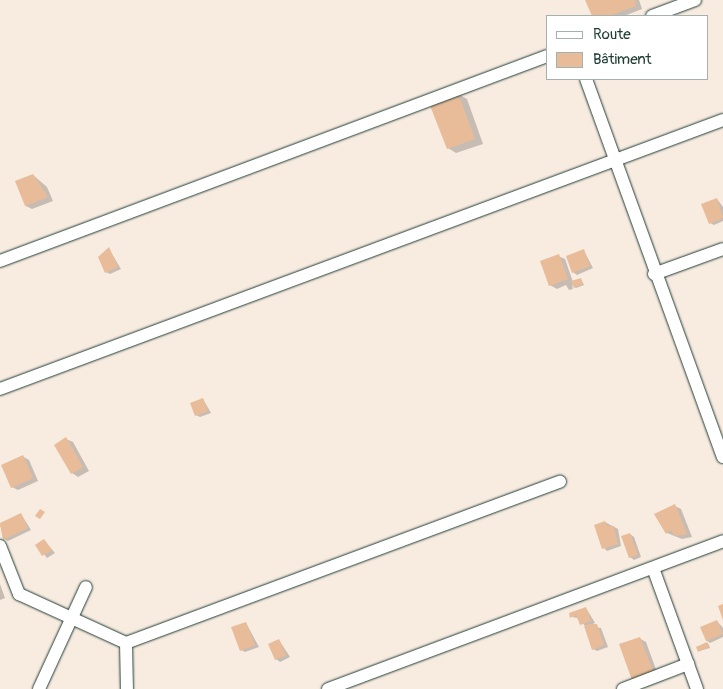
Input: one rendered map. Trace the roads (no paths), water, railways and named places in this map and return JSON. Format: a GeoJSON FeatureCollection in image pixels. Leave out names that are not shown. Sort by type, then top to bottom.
{"type":"FeatureCollection","features":[{"type":"Feature","properties":{"kind":"street"},"geometry":{"type":"LineString","coordinates":[[655,15],[695,0]]}},
{"type":"Feature","properties":{"kind":"street"},"geometry":{"type":"LineString","coordinates":[[0,260],[546,56]]}},
{"type":"Feature","properties":{"kind":"street"},"geometry":{"type":"LineString","coordinates":[[586,80],[654,274],[723,457]]}},
{"type":"Feature","properties":{"kind":"street"},"geometry":{"type":"LineString","coordinates":[[0,390],[723,120]]}},
{"type":"Feature","properties":{"kind":"street"},"geometry":{"type":"LineString","coordinates":[[654,274],[723,248]]}},
{"type":"Feature","properties":{"kind":"street"},"geometry":{"type":"LineString","coordinates":[[0,546],[19,594],[126,643],[560,482]]}},
{"type":"Feature","properties":{"kind":"street"},"geometry":{"type":"LineString","coordinates":[[328,689],[342,687],[723,541]]}},
{"type":"Feature","properties":{"kind":"street"},"geometry":{"type":"LineString","coordinates":[[653,568],[697,689]]}},
{"type":"Feature","properties":{"kind":"street"},"geometry":{"type":"LineString","coordinates":[[39,689],[86,586]]}},
{"type":"Feature","properties":{"kind":"street"},"geometry":{"type":"LineString","coordinates":[[126,643],[127,689]]}},
{"type":"Feature","properties":{"kind":"street"},"geometry":{"type":"LineString","coordinates":[[623,689],[688,664]]}}]}
